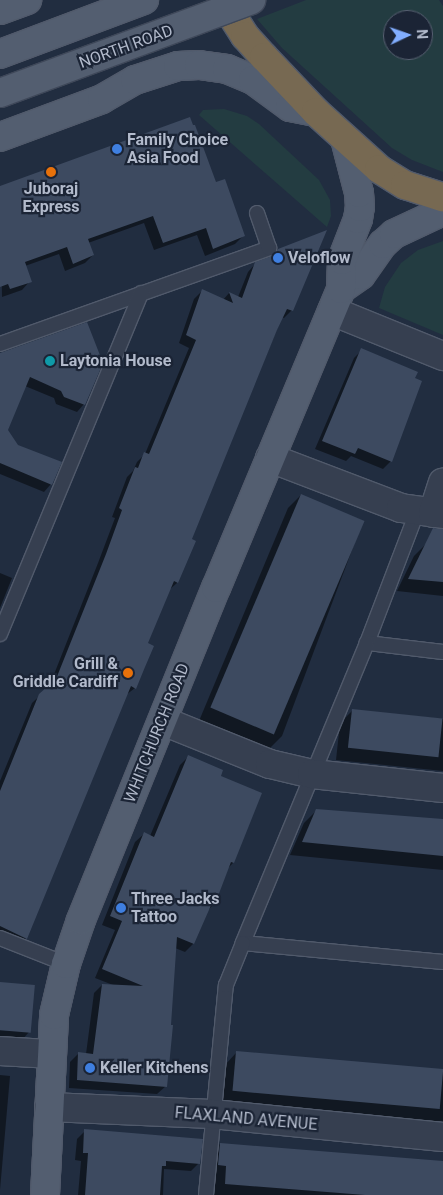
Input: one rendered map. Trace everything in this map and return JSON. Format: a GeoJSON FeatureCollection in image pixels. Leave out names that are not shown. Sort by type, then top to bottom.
{"type":"FeatureCollection","features":[{"type":"Feature","properties":{"kind":"highway"},"geometry":{"type":"LineString","coordinates":[[222,0],[246,36],[316,112],[379,169],[405,185],[443,197]]}},
{"type":"Feature","properties":{"kind":"main road"},"geometry":{"type":"LineString","coordinates":[[0,10],[27,0]]}},
{"type":"Feature","properties":{"kind":"main road"},"geometry":{"type":"LineString","coordinates":[[0,54],[144,0]]}},
{"type":"Feature","properties":{"kind":"main road","name":"NORTH ROAD"},"geometry":{"type":"LineString","coordinates":[[0,93],[251,0]]}},
{"type":"Feature","properties":{"kind":"main road"},"geometry":{"type":"LineString","coordinates":[[0,137],[102,98],[135,80],[178,66],[199,65],[226,68],[253,80],[290,107],[316,112]]}},
{"type":"Feature","properties":{"kind":"main road","name":"WHITCHURCH ROAD"},"geometry":{"type":"LineString","coordinates":[[45,1195],[54,1016],[66,964],[81,920],[336,300],[342,260],[358,220],[360,207],[359,193],[345,138]]}},
{"type":"Feature","properties":{"kind":"main road"},"geometry":{"type":"LineString","coordinates":[[336,300],[361,275],[383,244],[394,234],[443,211]]}},
{"type":"Feature","properties":{"kind":"street"},"geometry":{"type":"LineString","coordinates":[[336,300],[443,356]]}},
{"type":"Feature","properties":{"kind":"street"},"geometry":{"type":"LineString","coordinates":[[270,458],[401,508],[431,513],[443,483]]}},
{"type":"Feature","properties":{"kind":"street"},"geometry":{"type":"LineString","coordinates":[[162,721],[270,764],[312,774],[443,788]]}},
{"type":"Feature","properties":{"kind":"street"},"geometry":{"type":"LineString","coordinates":[[0,1051],[52,1054]]}},
{"type":"Feature","properties":{"kind":"street","name":"FLAXLAND AVENUE"},"geometry":{"type":"LineString","coordinates":[[49,1107],[212,1114],[443,1137]]}},
{"type":"Feature","properties":{"kind":"lane"},"geometry":{"type":"LineString","coordinates":[[0,344],[269,248],[257,213]]}},
{"type":"Feature","properties":{"kind":"lane"},"geometry":{"type":"LineString","coordinates":[[0,634],[140,293]]}},
{"type":"Feature","properties":{"kind":"lane"},"geometry":{"type":"LineString","coordinates":[[206,1195],[212,1114],[226,985],[367,643],[431,513]]}},
{"type":"Feature","properties":{"kind":"lane"},"geometry":{"type":"LineString","coordinates":[[367,643],[443,652]]}},
{"type":"Feature","properties":{"kind":"lane"},"geometry":{"type":"LineString","coordinates":[[0,938],[66,964]]}},
{"type":"Feature","properties":{"kind":"lane"},"geometry":{"type":"LineString","coordinates":[[243,943],[443,962]]}},
{"type":"Feature","properties":{"kind":"green space"},"geometry":{"type":"Polygon","coordinates":[[[306,0],[439,0],[443,6],[443,172],[412,160],[392,148],[282,48],[257,19],[306,0]]]}},
{"type":"Feature","properties":{"kind":"green space"},"geometry":{"type":"Polygon","coordinates":[[[224,109],[247,116],[259,124],[319,180],[330,200],[331,216],[327,227],[199,115],[203,110],[224,109]]]}},
{"type":"Feature","properties":{"kind":"green space"},"geometry":{"type":"Polygon","coordinates":[[[443,241],[443,335],[379,308],[385,287],[401,263],[418,250],[443,241]]]}},
{"type":"Feature","properties":{"kind":"building"},"geometry":{"type":"Polygon","coordinates":[[[190,117],[193,125],[195,125],[216,182],[225,179],[245,236],[213,249],[206,228],[163,243],[153,216],[88,239],[94,255],[73,264],[67,247],[25,262],[32,282],[10,289],[8,284],[0,287],[0,186],[190,117]]]}},
{"type":"Feature","properties":{"kind":"building"},"geometry":{"type":"Polygon","coordinates":[[[327,230],[293,311],[287,309],[277,330],[192,539],[196,541],[178,583],[174,581],[148,643],[154,646],[136,689],[131,686],[27,939],[0,926],[0,791],[39,694],[56,679],[106,554],[122,510],[119,508],[135,467],[138,468],[144,452],[149,454],[196,340],[186,335],[202,289],[233,303],[229,292],[242,298],[255,262],[272,256],[278,249],[327,230]]]}},
{"type":"Feature","properties":{"kind":"building"},"geometry":{"type":"Polygon","coordinates":[[[87,322],[103,363],[85,405],[64,397],[61,391],[30,377],[8,430],[18,445],[62,462],[52,485],[0,463],[0,353],[87,322]]]}},
{"type":"Feature","properties":{"kind":"building"},"geometry":{"type":"Polygon","coordinates":[[[361,348],[418,372],[415,378],[422,381],[392,462],[358,448],[355,454],[322,441],[361,348]]]}},
{"type":"Feature","properties":{"kind":"building"},"geometry":{"type":"Polygon","coordinates":[[[301,494],[365,521],[274,735],[210,708],[301,494]]]}},
{"type":"Feature","properties":{"kind":"building"},"geometry":{"type":"Polygon","coordinates":[[[433,528],[443,529],[443,582],[408,579],[433,528]]]}},
{"type":"Feature","properties":{"kind":"building"},"geometry":{"type":"Polygon","coordinates":[[[352,709],[443,719],[438,757],[348,748],[352,709]]]}},
{"type":"Feature","properties":{"kind":"building"},"geometry":{"type":"Polygon","coordinates":[[[188,755],[223,770],[221,776],[262,793],[234,863],[231,862],[215,904],[212,903],[194,944],[177,937],[171,1025],[173,1025],[167,1087],[77,1080],[78,1052],[93,1054],[102,984],[143,986],[102,969],[122,921],[110,916],[144,832],[154,837],[188,755]]]}},
{"type":"Feature","properties":{"kind":"building"},"geometry":{"type":"Polygon","coordinates":[[[316,809],[443,819],[443,856],[302,842],[316,809]]]}},
{"type":"Feature","properties":{"kind":"building"},"geometry":{"type":"Polygon","coordinates":[[[0,982],[35,985],[31,1033],[0,1030],[0,982]]]}},
{"type":"Feature","properties":{"kind":"building"},"geometry":{"type":"Polygon","coordinates":[[[236,1051],[443,1069],[440,1109],[233,1091],[236,1051]]]}},
{"type":"Feature","properties":{"kind":"building"},"geometry":{"type":"Polygon","coordinates":[[[84,1129],[203,1139],[200,1164],[166,1161],[166,1166],[162,1166],[160,1195],[85,1195],[88,1153],[83,1153],[84,1129]]]}},
{"type":"Feature","properties":{"kind":"building"},"geometry":{"type":"Polygon","coordinates":[[[220,1143],[443,1161],[443,1195],[365,1195],[225,1184],[226,1166],[218,1165],[220,1143]]]}},
{"type":"Feature","properties":{"kind":"place","name":"Family Choice Asia Food"},"geometry":{"type":"Point","coordinates":[117,149]}},
{"type":"Feature","properties":{"kind":"place","name":"Juboraj Express"},"geometry":{"type":"Point","coordinates":[51,172]}},
{"type":"Feature","properties":{"kind":"place","name":"Veloflow"},"geometry":{"type":"Point","coordinates":[278,258]}},
{"type":"Feature","properties":{"kind":"place","name":"Laytonia House"},"geometry":{"type":"Point","coordinates":[50,361]}},
{"type":"Feature","properties":{"kind":"place","name":"Grill & Griddle Cardiff"},"geometry":{"type":"Point","coordinates":[128,673]}},
{"type":"Feature","properties":{"kind":"place","name":"Three Jacks Tattoo"},"geometry":{"type":"Point","coordinates":[121,908]}},
{"type":"Feature","properties":{"kind":"place","name":"Keller Kitchens"},"geometry":{"type":"Point","coordinates":[90,1068]}}]}
